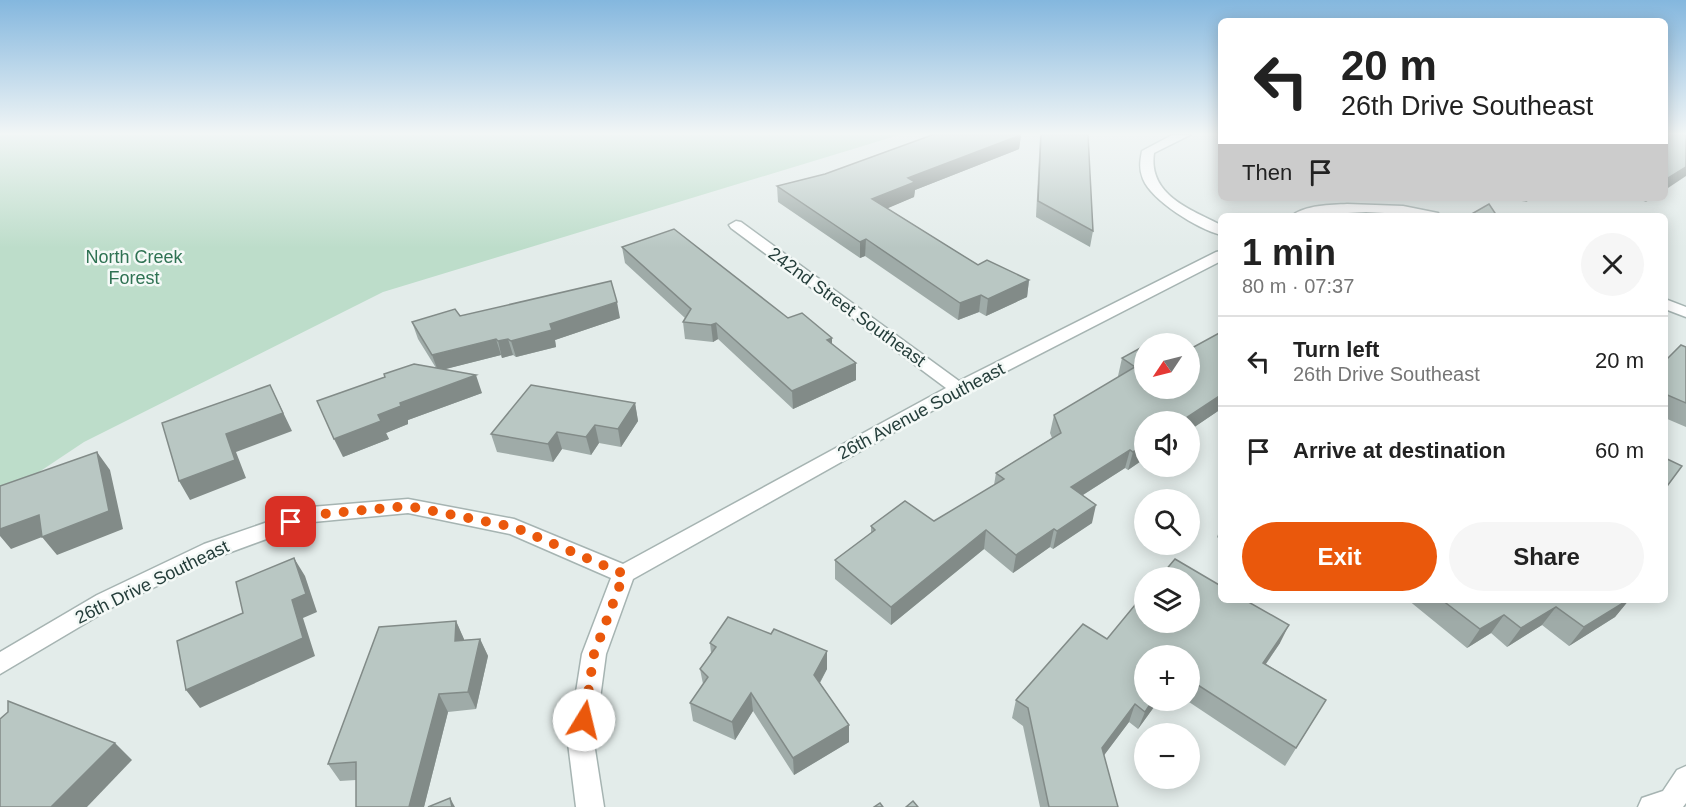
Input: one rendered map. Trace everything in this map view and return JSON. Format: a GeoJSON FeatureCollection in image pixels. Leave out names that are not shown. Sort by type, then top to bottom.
{"type":"FeatureCollection","features":[{"type":"Feature","properties":{"kind":"street"},"geometry":{"type":"LineString","coordinates":[[1146,173],[1155,190],[1218,229]]}},
{"type":"Feature","properties":{"kind":"street"},"geometry":{"type":"LineString","coordinates":[[1317,213],[1341,209],[1385,209],[1412,213]]}},
{"type":"Feature","properties":{"kind":"street","name":"242nd Street Southeast"},"geometry":{"type":"LineString","coordinates":[[736,225],[958,389]]}},
{"type":"Feature","properties":{"kind":"street","name":"26th Avenue Southeast"},"geometry":{"type":"LineString","coordinates":[[624,574],[958,389],[1218,257]]}},
{"type":"Feature","properties":{"kind":"street"},"geometry":{"type":"LineString","coordinates":[[1668,305],[1686,312]]}},
{"type":"Feature","properties":{"kind":"street","name":"26th Drive Southeast"},"geometry":{"type":"LineString","coordinates":[[0,664],[105,601],[212,550],[311,515],[408,506],[514,527],[624,574]]}},
{"type":"Feature","properties":{"kind":"street"},"geometry":{"type":"LineString","coordinates":[[590,807],[580,743],[594,654],[624,574]]}},
{"type":"Feature","properties":{"kind":"street"},"geometry":{"type":"LineString","coordinates":[[1652,807],[1671,802],[1686,779]]}},
{"type":"Feature","properties":{"kind":"green space","name":"North Creek Forest"},"geometry":{"type":"Polygon","coordinates":[[[0,173],[775,173],[383,292],[84,442],[0,498],[0,173]]]}},
{"type":"Feature","properties":{"kind":"building"},"geometry":{"type":"Polygon","coordinates":[[[922,173],[908,178],[915,182],[872,199],[978,265],[987,260],[1029,280],[988,299],[981,295],[960,303],[866,239],[860,242],[777,186],[825,174],[922,173]]]}},
{"type":"Feature","properties":{"kind":"building"},"geometry":{"type":"Polygon","coordinates":[[[1039,173],[1090,173],[1093,231],[1038,201],[1039,173]]]}},
{"type":"Feature","properties":{"kind":"building"},"geometry":{"type":"Polygon","coordinates":[[[1668,173],[1677,173],[1668,178],[1668,173]]]}},
{"type":"Feature","properties":{"kind":"building"},"geometry":{"type":"Polygon","coordinates":[[[1489,204],[1495,213],[1473,213],[1489,204]]]}},
{"type":"Feature","properties":{"kind":"building"},"geometry":{"type":"Polygon","coordinates":[[[674,229],[788,318],[802,313],[832,338],[827,340],[856,363],[792,391],[716,323],[711,325],[683,322],[691,309],[622,247],[674,229]]]}},
{"type":"Feature","properties":{"kind":"building"},"geometry":{"type":"Polygon","coordinates":[[[611,281],[617,302],[550,324],[552,330],[511,341],[496,339],[432,355],[412,322],[455,309],[460,316],[611,281]]]}},
{"type":"Feature","properties":{"kind":"building"},"geometry":{"type":"Polygon","coordinates":[[[1218,334],[1218,397],[1197,411],[1134,411],[1134,451],[1130,450],[1071,487],[1096,505],[1057,531],[1054,529],[1016,555],[986,530],[891,607],[835,560],[875,530],[871,526],[905,501],[934,521],[1004,479],[996,473],[1061,433],[1054,415],[1134,368],[1134,399],[1200,399],[1200,344],[1218,334]]]}},
{"type":"Feature","properties":{"kind":"building"},"geometry":{"type":"Polygon","coordinates":[[[1681,345],[1686,347],[1686,403],[1668,395],[1668,358],[1681,345]]]}},
{"type":"Feature","properties":{"kind":"building"},"geometry":{"type":"Polygon","coordinates":[[[1134,351],[1134,366],[1122,358],[1134,351]]]}},
{"type":"Feature","properties":{"kind":"building"},"geometry":{"type":"Polygon","coordinates":[[[414,364],[476,375],[400,403],[401,406],[378,415],[381,421],[334,439],[317,401],[385,377],[384,374],[414,364]]]}},
{"type":"Feature","properties":{"kind":"building"},"geometry":{"type":"Polygon","coordinates":[[[270,385],[283,413],[226,434],[235,460],[179,481],[162,423],[270,385]]]}},
{"type":"Feature","properties":{"kind":"building"},"geometry":{"type":"Polygon","coordinates":[[[531,385],[635,403],[618,429],[595,425],[586,437],[557,432],[548,444],[491,434],[531,385]]]}},
{"type":"Feature","properties":{"kind":"building"},"geometry":{"type":"Polygon","coordinates":[[[97,452],[109,511],[42,537],[39,515],[0,529],[0,486],[97,452]]]}},
{"type":"Feature","properties":{"kind":"building"},"geometry":{"type":"Polygon","coordinates":[[[1668,459],[1682,466],[1668,485],[1668,459]]]}},
{"type":"Feature","properties":{"kind":"building"},"geometry":{"type":"Polygon","coordinates":[[[294,558],[306,594],[292,600],[303,638],[186,690],[177,641],[243,613],[236,582],[294,558]]]}},
{"type":"Feature","properties":{"kind":"building"},"geometry":{"type":"Polygon","coordinates":[[[1175,559],[1189,567],[1168,567],[1175,559]]]}},
{"type":"Feature","properties":{"kind":"building"},"geometry":{"type":"Polygon","coordinates":[[[1200,574],[1218,584],[1218,603],[1250,603],[1289,625],[1263,663],[1326,700],[1296,748],[1200,686],[1200,645],[1134,645],[1134,705],[1102,748],[1118,807],[1049,807],[1028,708],[1016,700],[1083,624],[1107,639],[1134,606],[1134,633],[1200,633],[1200,574]]]}},
{"type":"Feature","properties":{"kind":"building"},"geometry":{"type":"Polygon","coordinates":[[[1446,603],[1623,603],[1584,627],[1556,607],[1521,628],[1504,615],[1480,629],[1446,603]]]}},
{"type":"Feature","properties":{"kind":"building"},"geometry":{"type":"Polygon","coordinates":[[[728,617],[771,634],[774,629],[827,651],[814,675],[849,725],[793,758],[751,693],[732,722],[690,703],[708,677],[700,669],[716,647],[710,643],[728,617]]]}},
{"type":"Feature","properties":{"kind":"building"},"geometry":{"type":"Polygon","coordinates":[[[456,621],[455,641],[480,639],[468,692],[439,694],[409,807],[356,807],[356,762],[328,764],[379,627],[456,621]]]}},
{"type":"Feature","properties":{"kind":"building"},"geometry":{"type":"Polygon","coordinates":[[[8,701],[115,743],[51,807],[0,807],[0,719],[8,712],[8,701]]]}},
{"type":"Feature","properties":{"kind":"building"},"geometry":{"type":"Polygon","coordinates":[[[450,798],[452,807],[428,807],[450,798]]]}},
{"type":"Feature","properties":{"kind":"building"},"geometry":{"type":"Polygon","coordinates":[[[913,801],[918,807],[906,807],[913,801]]]}},
{"type":"Feature","properties":{"kind":"route"},"geometry":{"type":"LineString","coordinates":[[291,522],[311,515],[408,506],[514,527],[624,574],[594,654],[584,720]]}}]}
